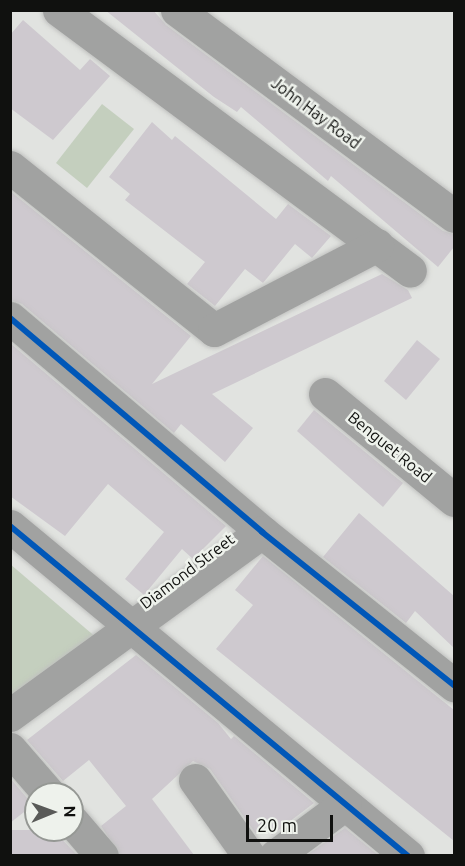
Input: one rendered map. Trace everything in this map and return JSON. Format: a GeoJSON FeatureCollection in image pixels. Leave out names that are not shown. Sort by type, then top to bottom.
{"type":"FeatureCollection","features":[{"type":"Feature","properties":{"kind":"street"},"geometry":{"type":"LineString","coordinates":[[59,10],[410,271]]}},
{"type":"Feature","properties":{"kind":"street","name":"John Hay Road"},"geometry":{"type":"LineString","coordinates":[[177,10],[454,216]]}},
{"type":"Feature","properties":{"kind":"street"},"geometry":{"type":"LineString","coordinates":[[10,167],[214,330],[377,245]]}},
{"type":"Feature","properties":{"kind":"street"},"geometry":{"type":"LineString","coordinates":[[10,318],[262,532],[454,685]]}},
{"type":"Feature","properties":{"kind":"street","name":"Benguet Road"},"geometry":{"type":"LineString","coordinates":[[325,394],[454,500]]}},
{"type":"Feature","properties":{"kind":"street"},"geometry":{"type":"LineString","coordinates":[[10,526],[408,855]]}},
{"type":"Feature","properties":{"kind":"street","name":"Diamond Street"},"geometry":{"type":"LineString","coordinates":[[10,715],[133,628],[262,532]]}},
{"type":"Feature","properties":{"kind":"street"},"geometry":{"type":"LineString","coordinates":[[10,749],[39,782]]}},
{"type":"Feature","properties":{"kind":"street"},"geometry":{"type":"LineString","coordinates":[[195,780],[249,855]]}},
{"type":"Feature","properties":{"kind":"street"},"geometry":{"type":"LineString","coordinates":[[275,855],[345,804]]}},
{"type":"Feature","properties":{"kind":"street"},"geometry":{"type":"LineString","coordinates":[[84,835],[102,855]]}},
{"type":"Feature","properties":{"kind":"green space"},"geometry":{"type":"Polygon","coordinates":[[[102,104],[134,129],[87,188],[56,163],[102,104]]]}},
{"type":"Feature","properties":{"kind":"green space"},"geometry":{"type":"Polygon","coordinates":[[[10,564],[98,639],[10,701],[10,564]]]}},
{"type":"Feature","properties":{"kind":"building"},"geometry":{"type":"Polygon","coordinates":[[[105,10],[153,10],[166,25],[443,231],[454,234],[454,247],[438,267],[331,176],[328,181],[241,107],[237,112],[214,97],[105,10]]]}},
{"type":"Feature","properties":{"kind":"building"},"geometry":{"type":"Polygon","coordinates":[[[23,20],[80,70],[90,59],[110,76],[53,140],[10,108],[10,35],[23,20]]]}},
{"type":"Feature","properties":{"kind":"building"},"geometry":{"type":"Polygon","coordinates":[[[152,122],[172,140],[175,136],[276,219],[288,204],[331,236],[312,258],[295,244],[263,283],[245,269],[215,306],[187,284],[205,262],[125,200],[130,194],[109,177],[152,122]]]}},
{"type":"Feature","properties":{"kind":"building"},"geometry":{"type":"Polygon","coordinates":[[[10,191],[191,336],[152,384],[382,274],[408,290],[412,298],[212,394],[253,428],[225,462],[181,424],[174,433],[22,304],[10,300],[10,191]]]}},
{"type":"Feature","properties":{"kind":"building"},"geometry":{"type":"Polygon","coordinates":[[[417,340],[440,359],[406,400],[384,381],[417,340]]]}},
{"type":"Feature","properties":{"kind":"building"},"geometry":{"type":"Polygon","coordinates":[[[10,343],[226,526],[193,559],[182,549],[144,595],[125,579],[164,532],[108,484],[65,536],[10,496],[10,343]]]}},
{"type":"Feature","properties":{"kind":"building"},"geometry":{"type":"Polygon","coordinates":[[[314,410],[403,483],[383,507],[297,431],[314,410]]]}},
{"type":"Feature","properties":{"kind":"building"},"geometry":{"type":"Polygon","coordinates":[[[359,513],[454,596],[454,648],[415,611],[406,623],[323,557],[359,513]]]}},
{"type":"Feature","properties":{"kind":"building"},"geometry":{"type":"Polygon","coordinates":[[[263,556],[454,710],[454,841],[216,649],[253,605],[235,590],[263,556]]]}},
{"type":"Feature","properties":{"kind":"building"},"geometry":{"type":"Polygon","coordinates":[[[136,655],[218,723],[231,739],[234,736],[314,803],[272,835],[266,827],[256,834],[210,769],[193,761],[152,799],[194,855],[120,855],[101,826],[126,806],[89,760],[63,781],[27,740],[136,655]]]}},
{"type":"Feature","properties":{"kind":"building"},"geometry":{"type":"Polygon","coordinates":[[[10,778],[24,794],[24,812],[10,823],[10,778]]]}},
{"type":"Feature","properties":{"kind":"building"},"geometry":{"type":"Polygon","coordinates":[[[345,828],[378,855],[307,855],[345,828]]]}},
{"type":"Feature","properties":{"kind":"building"},"geometry":{"type":"Polygon","coordinates":[[[10,830],[24,830],[24,842],[65,842],[77,855],[10,855],[10,830]]]}},
{"type":"Feature","properties":{"kind":"cycle path"},"geometry":{"type":"LineString","coordinates":[[10,318],[262,532],[454,685]]}},
{"type":"Feature","properties":{"kind":"cycle path"},"geometry":{"type":"LineString","coordinates":[[10,526],[408,856]]}}]}
